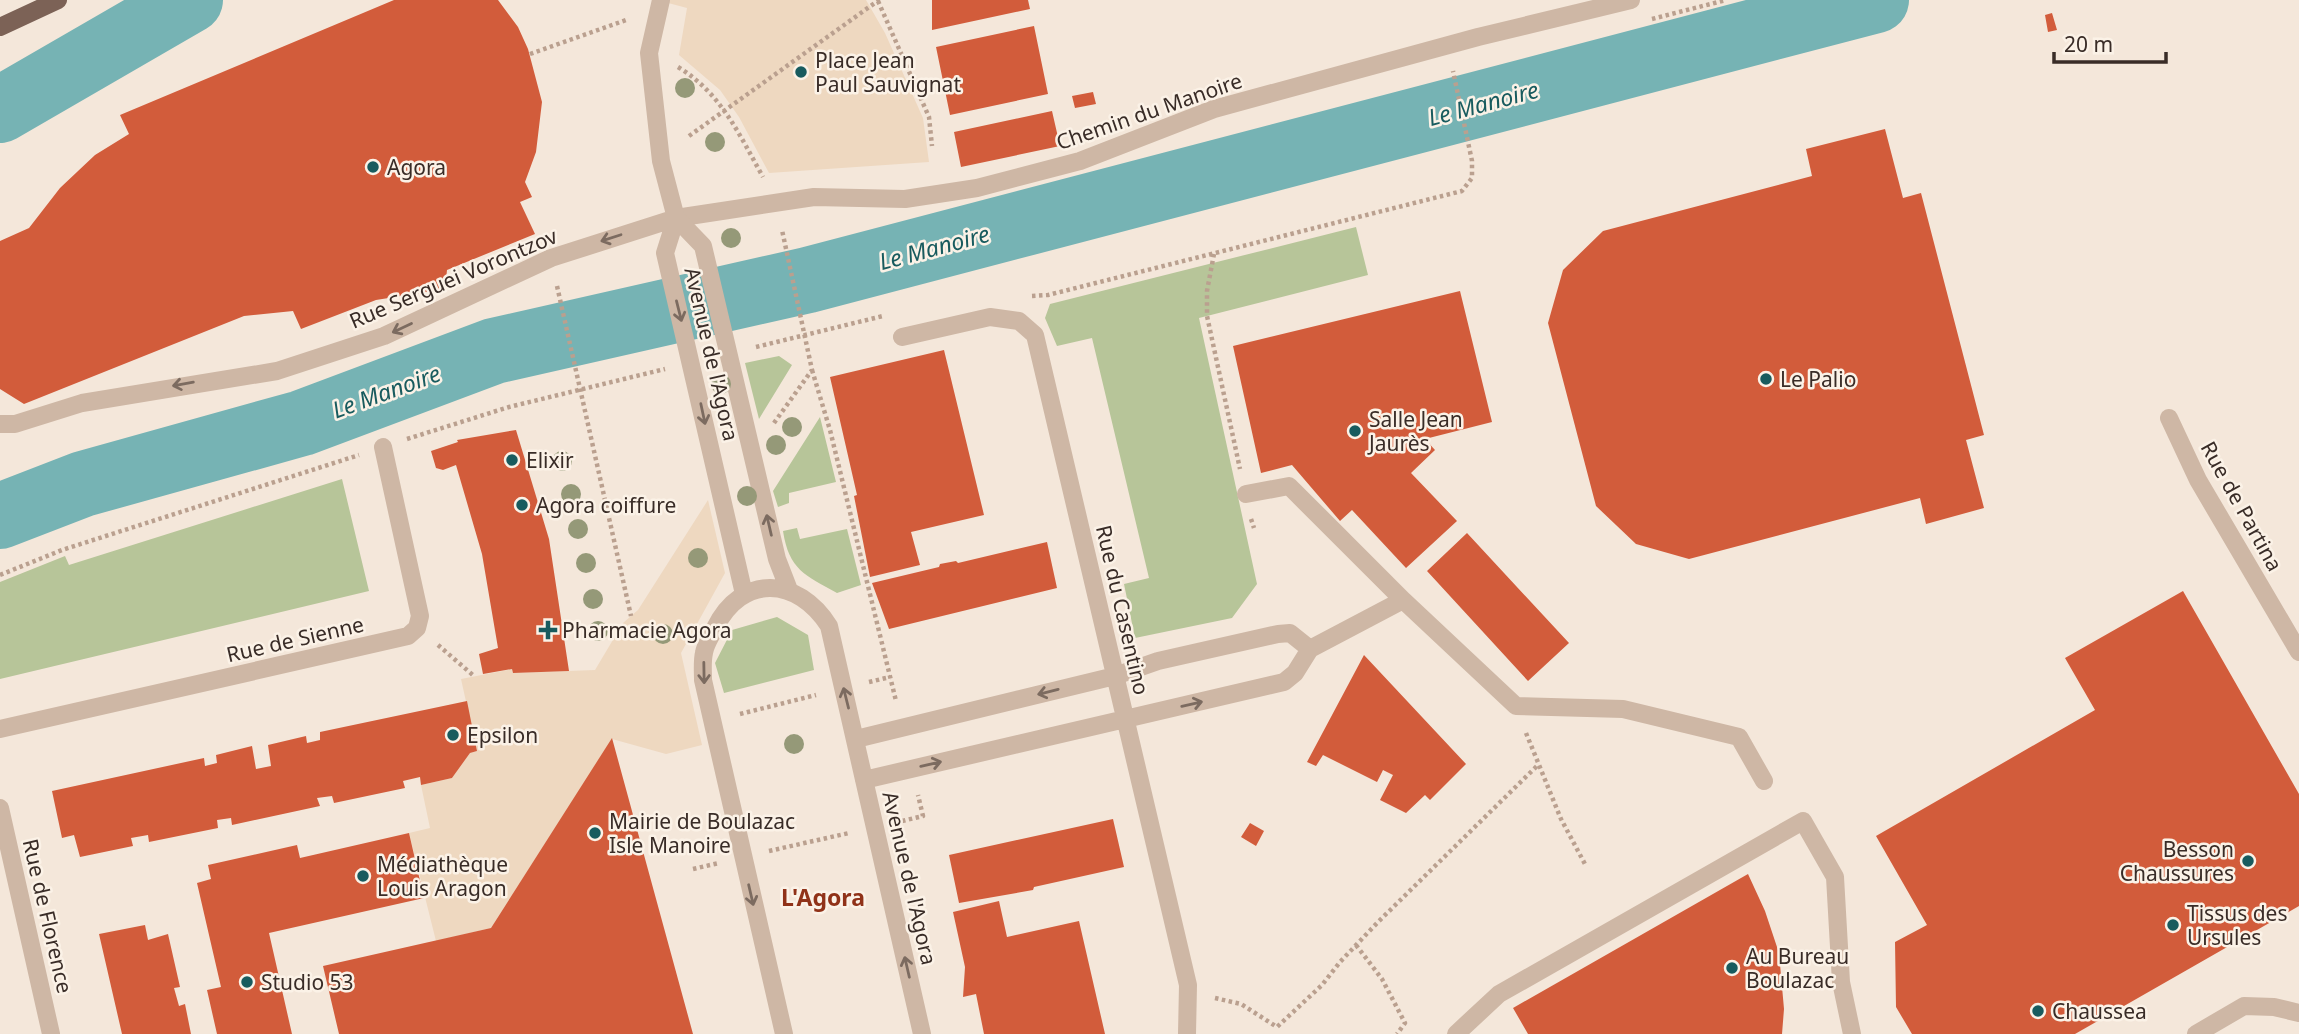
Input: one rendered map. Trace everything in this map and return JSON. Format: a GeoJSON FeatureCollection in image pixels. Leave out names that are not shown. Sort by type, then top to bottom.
{"type":"FeatureCollection","features":[{"type":"Feature","properties":{"kind":"main road"},"geometry":{"type":"LineString","coordinates":[[0,27],[58,0]]}},
{"type":"Feature","properties":{"kind":"street"},"geometry":{"type":"LineString","coordinates":[[661,0],[649,53],[650,90],[661,161],[676,218],[703,246],[777,559],[789,590]]}},
{"type":"Feature","properties":{"kind":"street","name":"Chemin du Manoire"},"geometry":{"type":"LineString","coordinates":[[676,218],[814,197],[905,199],[977,188],[1080,161],[1214,109],[1504,30],[1631,0]]}},
{"type":"Feature","properties":{"kind":"street","name":"Avenue de l'Agora"},"geometry":{"type":"LineString","coordinates":[[676,218],[665,253],[744,594]]}},
{"type":"Feature","properties":{"kind":"street","name":"Rue Serguei Vorontzov"},"geometry":{"type":"LineString","coordinates":[[0,424],[15,424],[82,402],[277,370],[384,336],[551,258],[676,218]]}},
{"type":"Feature","properties":{"kind":"street","name":"Rue du Casentino"},"geometry":{"type":"LineString","coordinates":[[902,337],[990,317],[1018,321],[1035,335],[1188,985],[1187,1034]]}},
{"type":"Feature","properties":{"kind":"street","name":"Rue de Partina"},"geometry":{"type":"LineString","coordinates":[[2169,418],[2199,480],[2299,652]]}},
{"type":"Feature","properties":{"kind":"street"},"geometry":{"type":"LineString","coordinates":[[383,447],[420,616],[417,628]]}},
{"type":"Feature","properties":{"kind":"street"},"geometry":{"type":"LineString","coordinates":[[1246,494],[1289,486],[1403,600],[1516,706],[1623,709],[1739,737],[1764,781]]}},
{"type":"Feature","properties":{"kind":"street"},"geometry":{"type":"LineString","coordinates":[[784,1034],[703,680],[704,651],[721,616],[744,594],[766,586],[789,590]]}},
{"type":"Feature","properties":{"kind":"street","name":"Avenue de l'Agora"},"geometry":{"type":"LineString","coordinates":[[789,590],[820,612],[829,626],[922,1034]]}},
{"type":"Feature","properties":{"kind":"street"},"geometry":{"type":"LineString","coordinates":[[864,780],[1284,682],[1295,673],[1310,649],[1403,600]]}},
{"type":"Feature","properties":{"kind":"street","name":"Rue de Sienne"},"geometry":{"type":"LineString","coordinates":[[0,729],[408,636],[417,628]]}},
{"type":"Feature","properties":{"kind":"street"},"geometry":{"type":"LineString","coordinates":[[856,740],[1115,676],[1158,661],[1278,634],[1290,633],[1310,649]]}},
{"type":"Feature","properties":{"kind":"street","name":"Rue de Florence"},"geometry":{"type":"LineString","coordinates":[[0,808],[51,1034]]}},
{"type":"Feature","properties":{"kind":"street"},"geometry":{"type":"LineString","coordinates":[[1456,1034],[1499,995],[1802,821],[1835,877],[1841,982],[1852,1034]]}},
{"type":"Feature","properties":{"kind":"street"},"geometry":{"type":"LineString","coordinates":[[2196,1034],[2244,1006],[2274,1007],[2299,1013]]}},
{"type":"Feature","properties":{"kind":"path"},"geometry":{"type":"LineString","coordinates":[[689,136],[878,0],[929,117],[932,146]]}},
{"type":"Feature","properties":{"kind":"path"},"geometry":{"type":"LineString","coordinates":[[530,54],[634,18]]}},
{"type":"Feature","properties":{"kind":"path"},"geometry":{"type":"LineString","coordinates":[[670,63],[700,81],[727,111],[778,203]]}},
{"type":"Feature","properties":{"kind":"path"},"geometry":{"type":"LineString","coordinates":[[1023,294],[1048,296],[1462,191],[1472,178],[1472,161],[1452,69]]}},
{"type":"Feature","properties":{"kind":"path"},"geometry":{"type":"LineString","coordinates":[[786,253],[812,370],[830,429],[902,728]]}},
{"type":"Feature","properties":{"kind":"path"},"geometry":{"type":"LineString","coordinates":[[1214,254],[1207,291],[1207,316],[1254,528]]}},
{"type":"Feature","properties":{"kind":"path"},"geometry":{"type":"LineString","coordinates":[[562,308],[631,616]]}},
{"type":"Feature","properties":{"kind":"path"},"geometry":{"type":"LineString","coordinates":[[728,347],[805,335],[884,316]]}},
{"type":"Feature","properties":{"kind":"path"},"geometry":{"type":"LineString","coordinates":[[0,575],[62,550],[383,447],[509,407],[690,355]]}},
{"type":"Feature","properties":{"kind":"path"},"geometry":{"type":"LineString","coordinates":[[769,430],[812,370]]}},
{"type":"Feature","properties":{"kind":"path"},"geometry":{"type":"LineString","coordinates":[[417,628],[474,676]]}},
{"type":"Feature","properties":{"kind":"path"},"geometry":{"type":"LineString","coordinates":[[726,717],[827,693]]}},
{"type":"Feature","properties":{"kind":"path"},"geometry":{"type":"LineString","coordinates":[[1516,706],[1561,819],[1586,866]]}},
{"type":"Feature","properties":{"kind":"path"},"geometry":{"type":"LineString","coordinates":[[1188,985],[1213,984],[1214,998],[1241,1004],[1277,1027],[1322,985],[1356,945],[1539,764]]}},
{"type":"Feature","properties":{"kind":"path"},"geometry":{"type":"LineString","coordinates":[[693,869],[923,816],[912,769]]}},
{"type":"Feature","properties":{"kind":"path"},"geometry":{"type":"LineString","coordinates":[[1356,945],[1382,979],[1405,1023],[1398,1034]]}},
{"type":"Feature","properties":{"kind":"green space"},"geometry":{"type":"Polygon","coordinates":[[[1356,227],[1368,275],[1199,318],[1257,584],[1232,618],[1135,638],[1124,584],[1149,578],[1092,338],[1057,346],[1045,318],[1050,304],[1356,227]]]}},
{"type":"Feature","properties":{"kind":"green space"},"geometry":{"type":"Polygon","coordinates":[[[779,356],[792,365],[759,419],[745,363],[779,356]]]}},
{"type":"Feature","properties":{"kind":"green space"},"geometry":{"type":"Polygon","coordinates":[[[820,417],[836,482],[789,493],[789,503],[778,507],[773,491],[820,417]]]}},
{"type":"Feature","properties":{"kind":"green space"},"geometry":{"type":"Polygon","coordinates":[[[342,479],[369,591],[0,679],[0,582],[65,556],[69,565],[342,479]]]}},
{"type":"Feature","properties":{"kind":"green space"},"geometry":{"type":"Polygon","coordinates":[[[797,528],[800,539],[847,529],[861,585],[837,593],[800,570],[789,555],[783,531],[797,528]]]}},
{"type":"Feature","properties":{"kind":"green space"},"geometry":{"type":"Polygon","coordinates":[[[777,617],[808,635],[814,670],[724,693],[715,663],[732,630],[777,617]]]}},
{"type":"Feature","properties":{"kind":"shaded area","name":"Place Jean Paul Sauvignat"},"geometry":{"type":"Polygon","coordinates":[[[657,0],[866,0],[885,33],[923,118],[929,162],[769,173],[739,117],[720,90],[679,55],[687,8],[657,0]]]}},
{"type":"Feature","properties":{"kind":"shaded area"},"geometry":{"type":"Polygon","coordinates":[[[708,500],[725,573],[681,653],[702,745],[666,754],[612,739],[491,928],[436,941],[409,833],[430,828],[421,785],[452,778],[470,753],[477,751],[461,679],[512,669],[513,673],[595,670],[623,623],[638,610],[708,500]]]}},
{"type":"Feature","properties":{"kind":"building","name":"Agora"},"geometry":{"type":"Polygon","coordinates":[[[394,0],[498,0],[518,27],[528,49],[542,102],[536,152],[525,182],[532,197],[520,202],[535,234],[447,270],[445,289],[376,300],[301,329],[293,311],[244,316],[24,404],[0,389],[0,241],[29,228],[60,188],[95,155],[129,134],[120,115],[394,0]]]}},
{"type":"Feature","properties":{"kind":"building"},"geometry":{"type":"Polygon","coordinates":[[[932,0],[1028,0],[1030,9],[932,30],[932,0]]]}},
{"type":"Feature","properties":{"kind":"building"},"geometry":{"type":"Polygon","coordinates":[[[2052,13],[2057,30],[2048,32],[2045,15],[2052,13]]]}},
{"type":"Feature","properties":{"kind":"building"},"geometry":{"type":"Polygon","coordinates":[[[1034,26],[1048,94],[950,115],[936,47],[1034,26]]]}},
{"type":"Feature","properties":{"kind":"building"},"geometry":{"type":"Polygon","coordinates":[[[1093,92],[1096,104],[1075,108],[1072,96],[1093,92]]]}},
{"type":"Feature","properties":{"kind":"building"},"geometry":{"type":"Polygon","coordinates":[[[1052,111],[1060,146],[961,167],[954,132],[1052,111]]]}},
{"type":"Feature","properties":{"kind":"building","name":"Le Palio"},"geometry":{"type":"Polygon","coordinates":[[[1885,129],[1903,198],[1921,193],[1984,435],[1966,440],[1984,508],[1926,524],[1920,498],[1689,559],[1636,544],[1596,506],[1548,323],[1563,270],[1603,231],[1812,176],[1806,149],[1885,129]]]}},
{"type":"Feature","properties":{"kind":"building","name":"Salle Jean Jaurès"},"geometry":{"type":"Polygon","coordinates":[[[1460,291],[1492,422],[1425,439],[1435,450],[1411,473],[1457,521],[1406,568],[1352,510],[1340,521],[1292,465],[1261,473],[1233,346],[1460,291]]]}},
{"type":"Feature","properties":{"kind":"building"},"geometry":{"type":"Polygon","coordinates":[[[944,350],[984,515],[911,532],[920,565],[870,577],[854,496],[857,495],[830,377],[944,350]]]}},
{"type":"Feature","properties":{"kind":"building"},"geometry":{"type":"Polygon","coordinates":[[[516,430],[549,539],[569,671],[513,673],[512,669],[483,674],[479,654],[498,648],[482,554],[456,465],[443,470],[436,468],[431,451],[458,442],[457,440],[516,430]]]}},
{"type":"Feature","properties":{"kind":"building"},"geometry":{"type":"Polygon","coordinates":[[[1467,533],[1569,643],[1528,681],[1427,571],[1467,533]]]}},
{"type":"Feature","properties":{"kind":"building"},"geometry":{"type":"Polygon","coordinates":[[[1047,542],[1057,588],[889,629],[872,583],[939,567],[940,564],[956,561],[958,563],[1047,542]]]}},
{"type":"Feature","properties":{"kind":"building"},"geometry":{"type":"Polygon","coordinates":[[[2183,591],[2299,794],[2299,906],[2075,1034],[1912,1034],[1896,1007],[1895,942],[1927,925],[1876,836],[2095,710],[2065,658],[2183,591]]]}},
{"type":"Feature","properties":{"kind":"building"},"geometry":{"type":"Polygon","coordinates":[[[1364,655],[1466,764],[1430,800],[1425,795],[1406,813],[1380,800],[1393,775],[1383,770],[1377,782],[1323,755],[1316,766],[1307,762],[1364,655]]]}},
{"type":"Feature","properties":{"kind":"building"},"geometry":{"type":"Polygon","coordinates":[[[467,701],[477,751],[470,753],[452,778],[421,785],[420,777],[403,781],[405,788],[334,803],[332,796],[317,798],[320,806],[232,825],[231,818],[217,820],[218,828],[149,842],[148,835],[131,838],[133,846],[80,857],[74,835],[62,838],[52,791],[204,758],[205,766],[217,763],[216,755],[252,746],[256,769],[271,766],[268,745],[306,736],[307,743],[320,740],[320,732],[467,701]]]}},
{"type":"Feature","properties":{"kind":"building","name":"Mairie de Boulazac Isle Manoire"},"geometry":{"type":"Polygon","coordinates":[[[612,738],[693,1034],[339,1034],[323,966],[491,928],[612,738]]]}},
{"type":"Feature","properties":{"kind":"building"},"geometry":{"type":"Polygon","coordinates":[[[1113,819],[1124,867],[1034,887],[1033,890],[959,903],[949,855],[1113,819]]]}},
{"type":"Feature","properties":{"kind":"building"},"geometry":{"type":"Polygon","coordinates":[[[1250,823],[1264,831],[1256,846],[1241,837],[1250,823]]]}},
{"type":"Feature","properties":{"kind":"building"},"geometry":{"type":"Polygon","coordinates":[[[409,833],[424,898],[269,933],[292,1034],[217,1034],[207,990],[221,987],[197,883],[211,879],[208,865],[297,845],[300,858],[409,833]]]}},
{"type":"Feature","properties":{"kind":"building"},"geometry":{"type":"Polygon","coordinates":[[[1748,874],[1765,911],[1779,953],[1784,1009],[1782,1034],[1528,1034],[1513,1008],[1748,874]]]}},
{"type":"Feature","properties":{"kind":"building"},"geometry":{"type":"Polygon","coordinates":[[[999,901],[1007,937],[1079,921],[1105,1034],[984,1034],[976,994],[963,997],[965,967],[953,912],[999,901]]]}},
{"type":"Feature","properties":{"kind":"building"},"geometry":{"type":"Polygon","coordinates":[[[145,925],[148,940],[168,934],[180,987],[174,988],[179,1006],[185,1004],[191,1034],[122,1034],[99,934],[145,925]]]}},
{"type":"Feature","properties":{"kind":"waterway"},"geometry":{"type":"LineString","coordinates":[[0,110],[190,0]]}},
{"type":"Feature","properties":{"kind":"waterway","name":"Le Manoire"},"geometry":{"type":"LineString","coordinates":[[0,516],[83,484],[302,423],[494,351],[808,280],[1876,0]]}},
{"type":"Feature","properties":{"kind":"place","name":"Place Jean Paul Sauvignat"},"geometry":{"type":"Point","coordinates":[801,72]}},
{"type":"Feature","properties":{"kind":"place","name":"Agora"},"geometry":{"type":"Point","coordinates":[373,167]}},
{"type":"Feature","properties":{"kind":"place","name":"Le Palio"},"geometry":{"type":"Point","coordinates":[1766,379]}},
{"type":"Feature","properties":{"kind":"place","name":"Salle Jean Jaurès"},"geometry":{"type":"Point","coordinates":[1355,431]}},
{"type":"Feature","properties":{"kind":"place","name":"Elixir"},"geometry":{"type":"Point","coordinates":[512,460]}},
{"type":"Feature","properties":{"kind":"place","name":"Agora coiffure"},"geometry":{"type":"Point","coordinates":[522,505]}},
{"type":"Feature","properties":{"kind":"place","name":"Pharmacie Agora"},"geometry":{"type":"Point","coordinates":[548,630]}},
{"type":"Feature","properties":{"kind":"place","name":"Epsilon"},"geometry":{"type":"Point","coordinates":[453,735]}},
{"type":"Feature","properties":{"kind":"place","name":"Mairie de Boulazac Isle Manoire"},"geometry":{"type":"Point","coordinates":[595,833]}},
{"type":"Feature","properties":{"kind":"place","name":"Besson Chaussures"},"geometry":{"type":"Point","coordinates":[2248,861]}},
{"type":"Feature","properties":{"kind":"place","name":"Médiathèque Louis Aragon"},"geometry":{"type":"Point","coordinates":[363,876]}},
{"type":"Feature","properties":{"kind":"place","name":"Tissus des Ursules"},"geometry":{"type":"Point","coordinates":[2173,925]}},
{"type":"Feature","properties":{"kind":"place","name":"Au Bureau Boulazac"},"geometry":{"type":"Point","coordinates":[1732,968]}},
{"type":"Feature","properties":{"kind":"place","name":"Studio 53"},"geometry":{"type":"Point","coordinates":[247,982]}},
{"type":"Feature","properties":{"kind":"place","name":"Chaussea"},"geometry":{"type":"Point","coordinates":[2038,1011]}},
{"type":"Feature","properties":{"kind":"district","name":"L'Agora"},"geometry":{"type":"Point","coordinates":[823,897]}}]}
